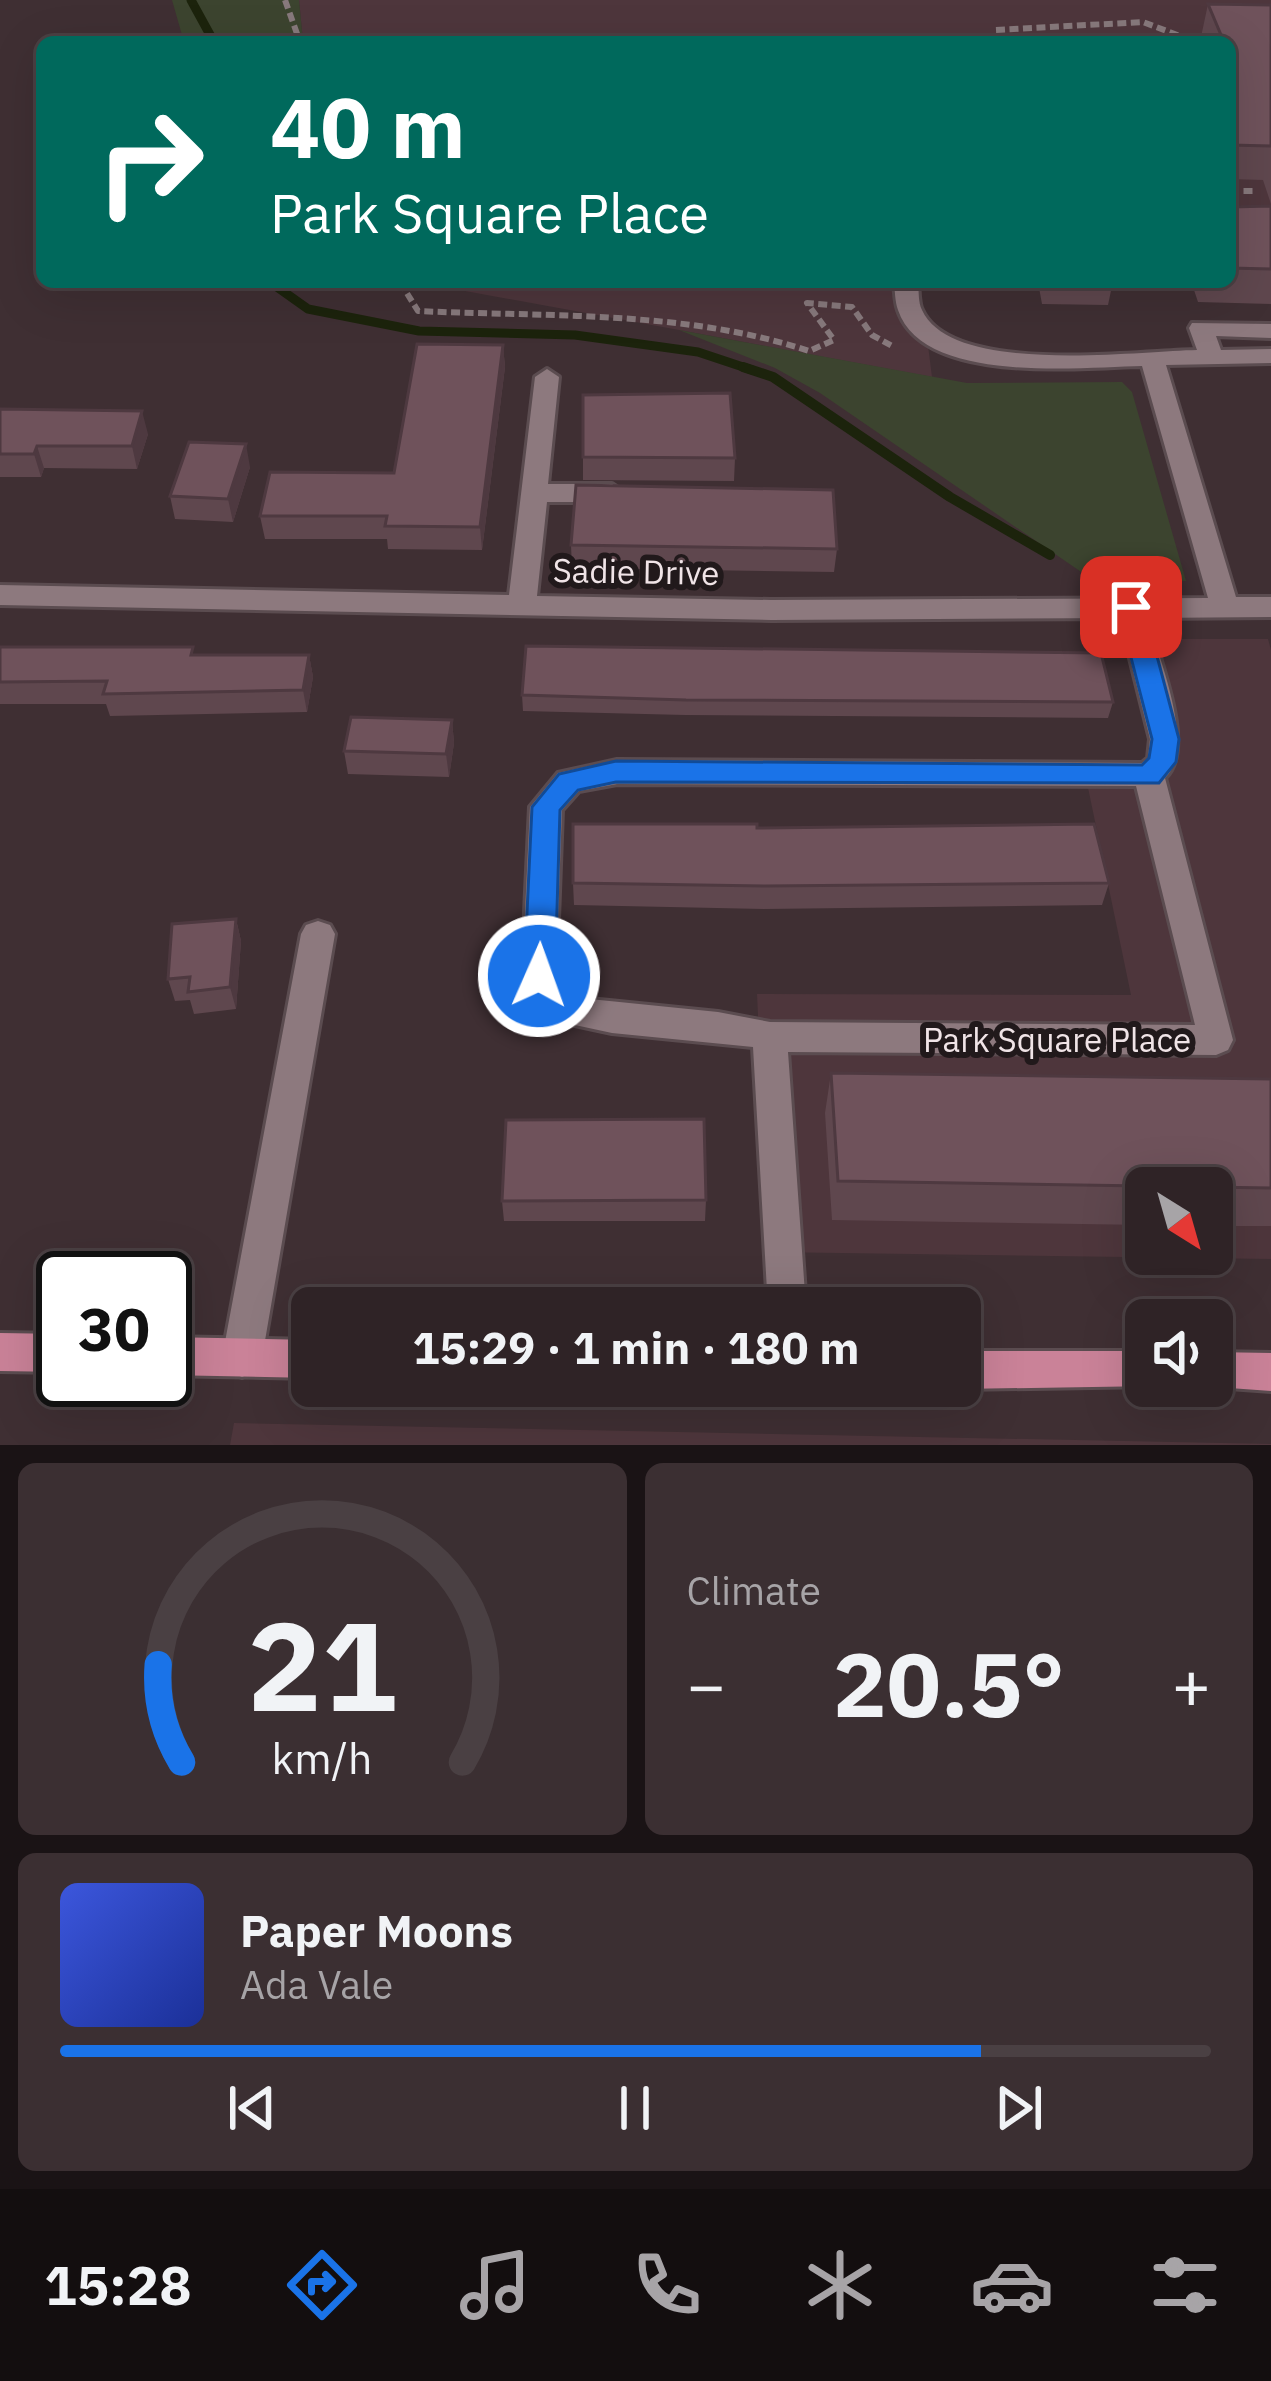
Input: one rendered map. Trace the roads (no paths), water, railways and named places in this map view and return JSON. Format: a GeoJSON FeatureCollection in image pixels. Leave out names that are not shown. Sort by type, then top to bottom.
{"type":"FeatureCollection","features":[{"type":"Feature","properties":{"kind":"main road"},"geometry":{"type":"LineString","coordinates":[[192,1357],[291,1359]]}},
{"type":"Feature","properties":{"kind":"main road"},"geometry":{"type":"LineString","coordinates":[[981,1370],[1125,1370]]}},
{"type":"Feature","properties":{"kind":"main road"},"geometry":{"type":"LineString","coordinates":[[1233,1371],[1271,1372]]}},
{"type":"Feature","properties":{"kind":"street"},"geometry":{"type":"LineString","coordinates":[[908,288],[910,312],[933,336],[969,355],[1014,362],[1271,356]]}},
{"type":"Feature","properties":{"kind":"street"},"geometry":{"type":"LineString","coordinates":[[1211,358],[1201,328],[1271,331]]}},
{"type":"Feature","properties":{"kind":"street"},"geometry":{"type":"LineString","coordinates":[[1152,359],[1225,607]]}},
{"type":"Feature","properties":{"kind":"street"},"geometry":{"type":"LineString","coordinates":[[522,605],[547,377]]}},
{"type":"Feature","properties":{"kind":"street"},"geometry":{"type":"LineString","coordinates":[[534,493],[651,494]]}},
{"type":"Feature","properties":{"kind":"street","name":"Sadie Drive"},"geometry":{"type":"LineString","coordinates":[[0,595],[771,610],[1271,607]]}},
{"type":"Feature","properties":{"kind":"street","name":"Park Square Place"},"geometry":{"type":"LineString","coordinates":[[1131,607],[1166,739],[1162,762],[1149,775],[616,772],[569,781],[546,807],[539,976],[559,1010],[603,1022],[730,1024],[770,1037],[1216,1040],[1149,775]]}},
{"type":"Feature","properties":{"kind":"street"},"geometry":{"type":"LineString","coordinates":[[242,1358],[318,934]]}},
{"type":"Feature","properties":{"kind":"street"},"geometry":{"type":"LineString","coordinates":[[770,1037],[786,1287]]}},
{"type":"Feature","properties":{"kind":"waterway"},"geometry":{"type":"LineString","coordinates":[[191,0],[211,36]]}},
{"type":"Feature","properties":{"kind":"waterway"},"geometry":{"type":"LineString","coordinates":[[278,288],[308,309],[419,331],[575,335],[698,352],[773,377],[950,497],[1050,555]]}}]}
